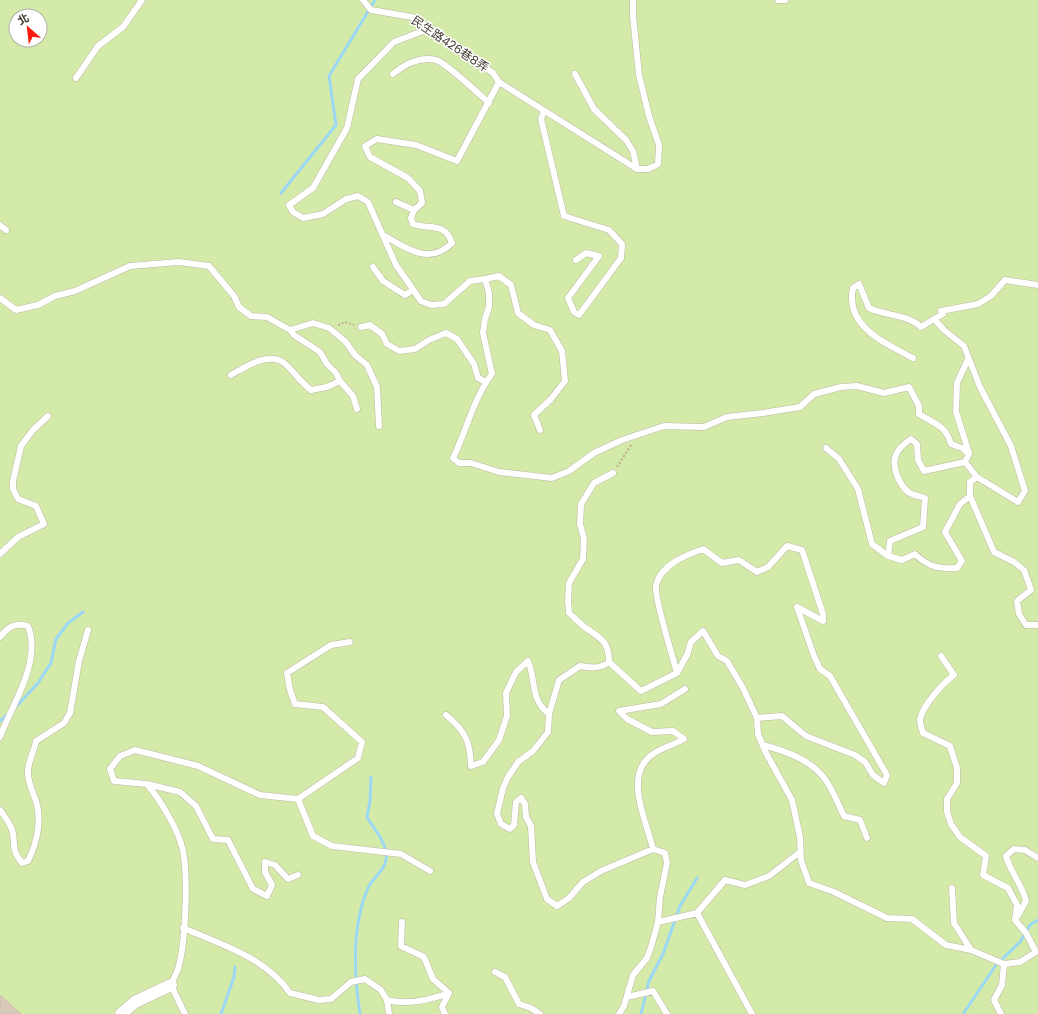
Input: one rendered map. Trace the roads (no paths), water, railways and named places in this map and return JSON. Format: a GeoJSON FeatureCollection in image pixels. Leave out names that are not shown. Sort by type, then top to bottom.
{"type":"FeatureCollection","features":[{"type":"Feature","properties":{"kind":"street"},"geometry":{"type":"LineString","coordinates":[[121,1014],[135,1002],[171,985]]}},
{"type":"Feature","properties":{"kind":"lane"},"geometry":{"type":"LineString","coordinates":[[135,0],[136,7]]}},
{"type":"Feature","properties":{"kind":"lane"},"geometry":{"type":"LineString","coordinates":[[76,78],[98,46],[123,27],[142,0]]}},
{"type":"Feature","properties":{"kind":"lane","name":"民生路426巷8弄"},"geometry":{"type":"LineString","coordinates":[[363,0],[371,10],[412,17],[493,73],[499,82],[457,160],[416,145],[377,139],[365,146],[370,156],[408,178],[420,191],[422,203],[414,210]]}},
{"type":"Feature","properties":{"kind":"lane"},"geometry":{"type":"LineString","coordinates":[[499,82],[637,169],[648,169],[658,164],[659,145],[649,116],[639,75],[633,16],[633,0]]}},
{"type":"Feature","properties":{"kind":"lane"},"geometry":{"type":"LineString","coordinates":[[778,0],[785,0]]}},
{"type":"Feature","properties":{"kind":"lane"},"geometry":{"type":"LineString","coordinates":[[428,29],[394,42],[358,79],[347,128],[312,188],[289,205],[293,212],[303,218],[323,214],[346,199],[358,196],[368,202],[396,265],[421,300],[431,305],[444,304],[470,281],[499,276],[511,285],[518,313],[534,325],[550,330],[562,351],[565,381],[551,399],[534,415],[540,430]]}},
{"type":"Feature","properties":{"kind":"lane"},"geometry":{"type":"LineString","coordinates":[[393,74],[404,65],[420,59],[437,60],[489,103]]}},
{"type":"Feature","properties":{"kind":"lane"},"geometry":{"type":"LineString","coordinates":[[575,74],[594,108],[626,140],[633,151],[637,169]]}},
{"type":"Feature","properties":{"kind":"lane"},"geometry":{"type":"LineString","coordinates":[[544,111],[541,119],[564,216],[609,230],[622,244],[622,258],[579,315],[574,312],[568,298],[599,256],[586,254],[576,260]]}},
{"type":"Feature","properties":{"kind":"lane"},"geometry":{"type":"LineString","coordinates":[[383,235],[412,251],[430,255],[444,251],[452,244],[449,234],[437,227],[422,227],[413,224],[411,218],[414,210],[396,202]]}},
{"type":"Feature","properties":{"kind":"lane"},"geometry":{"type":"LineString","coordinates":[[0,225],[6,230]]}},
{"type":"Feature","properties":{"kind":"lane"},"geometry":{"type":"LineString","coordinates":[[0,298],[16,310],[38,305],[54,296],[75,291],[130,266],[169,262],[195,263],[209,266],[234,296],[239,307],[251,316],[267,317],[290,330],[294,335],[320,352],[327,364],[336,373],[340,381],[353,396],[356,409]]}},
{"type":"Feature","properties":{"kind":"lane"},"geometry":{"type":"LineString","coordinates":[[372,267],[383,281],[405,295],[413,290]]}},
{"type":"Feature","properties":{"kind":"lane"},"geometry":{"type":"LineString","coordinates":[[485,279],[489,293],[489,307],[483,333],[492,374],[486,382],[453,458],[460,463],[471,463],[513,475],[552,478],[570,471],[594,453],[664,426],[704,427],[727,417],[800,407],[814,394],[841,387],[857,386],[884,393],[909,387],[919,406],[918,414],[942,427],[949,436],[951,444],[962,448],[969,454]]}},
{"type":"Feature","properties":{"kind":"lane"},"geometry":{"type":"LineString","coordinates":[[912,358],[875,337],[862,324],[854,312],[851,298],[854,288],[859,284],[868,308],[881,314],[914,321],[921,327],[942,314],[941,311],[978,304],[991,296],[1005,280],[1038,285]]}},
{"type":"Feature","properties":{"kind":"lane"},"geometry":{"type":"LineString","coordinates":[[934,319],[944,330],[964,346],[968,359],[1011,446],[1025,491],[1018,502],[977,477],[966,462]]}},
{"type":"Feature","properties":{"kind":"lane"},"geometry":{"type":"LineString","coordinates":[[290,330],[313,323],[329,328],[345,341],[355,354],[367,365],[377,387],[379,426]]}},
{"type":"Feature","properties":{"kind":"lane"},"geometry":{"type":"LineString","coordinates":[[361,327],[370,326],[382,334],[387,344],[399,352],[415,349],[429,340],[446,333],[457,339],[474,364],[478,378],[486,382]]}},
{"type":"Feature","properties":{"kind":"lane"},"geometry":{"type":"LineString","coordinates":[[231,374],[246,366],[273,358],[282,362],[301,383],[311,390],[327,387],[340,381]]}},
{"type":"Feature","properties":{"kind":"lane"},"geometry":{"type":"LineString","coordinates":[[966,462],[969,454],[956,412],[957,383],[968,359]]}},
{"type":"Feature","properties":{"kind":"lane"},"geometry":{"type":"LineString","coordinates":[[0,554],[18,537],[44,524],[36,506],[18,499],[13,489],[13,481],[21,446],[33,430],[48,416]]}},
{"type":"Feature","properties":{"kind":"lane"},"geometry":{"type":"LineString","coordinates":[[888,556],[890,541],[923,527],[925,498],[908,492],[900,481],[894,468],[895,455],[903,445],[911,440],[917,444],[918,460],[924,471],[966,462]]}},
{"type":"Feature","properties":{"kind":"lane"},"geometry":{"type":"LineString","coordinates":[[826,448],[839,459],[858,489],[872,544],[888,556],[902,560],[915,554],[924,563],[938,569],[957,568],[962,561],[945,532],[960,504],[970,496]]}},
{"type":"Feature","properties":{"kind":"lane"},"geometry":{"type":"LineString","coordinates":[[613,473],[594,483],[581,504],[580,524],[584,539],[583,559],[569,583],[568,601],[569,613],[585,628],[601,638],[609,650],[609,662],[641,691],[677,673],[687,655],[691,642],[703,631],[718,656],[727,661],[743,688],[757,718],[758,734],[792,800],[800,837],[801,860],[810,883],[834,892],[887,918],[912,919],[946,945],[971,950],[1004,964],[1020,962],[1036,952],[1026,933],[1015,920],[1017,905],[1008,888],[983,875],[986,856],[960,837],[951,824],[946,812],[947,799],[957,783],[957,768],[950,746],[923,733],[920,721],[927,705],[944,682],[954,675],[941,656]]}},
{"type":"Feature","properties":{"kind":"lane"},"geometry":{"type":"LineString","coordinates":[[977,477],[970,482],[970,496],[994,552],[1014,562],[1024,570],[1031,590],[1017,601],[1019,614],[1026,625],[1038,625]]}},
{"type":"Feature","properties":{"kind":"lane"},"geometry":{"type":"LineString","coordinates":[[677,673],[656,586],[663,572],[680,558],[702,548],[722,563],[739,560],[757,572],[768,567],[787,546],[802,550],[823,614],[823,621],[797,607],[814,656],[820,669],[830,676],[847,708],[881,762],[887,775],[884,783],[873,775],[864,762],[854,755],[806,736],[782,716],[757,718]]}},
{"type":"Feature","properties":{"kind":"lane"},"geometry":{"type":"LineString","coordinates":[[0,637],[8,628],[20,624],[28,626],[32,637],[29,669],[0,737]]}},
{"type":"Feature","properties":{"kind":"lane"},"geometry":{"type":"LineString","coordinates":[[0,810],[11,827],[13,848],[17,857],[22,863],[28,861],[36,846],[38,818],[37,803],[28,776],[28,768],[34,753],[36,741],[64,723],[70,713],[79,661],[88,630]]}},
{"type":"Feature","properties":{"kind":"lane"},"geometry":{"type":"LineString","coordinates":[[298,875],[288,879],[275,865],[265,862],[265,872],[272,885],[267,896],[254,888],[228,840],[213,839],[196,806],[180,792],[147,784],[114,781],[110,769],[120,756],[135,750],[198,766],[260,795],[298,799],[358,758],[362,742],[323,707],[295,704],[290,690],[287,673],[331,645],[350,642]]}},
{"type":"Feature","properties":{"kind":"lane"},"geometry":{"type":"LineString","coordinates":[[446,715],[460,727],[470,750],[471,766],[483,762],[499,740],[507,716],[506,693],[516,672],[528,661],[533,673],[532,686],[540,706],[550,714]]}},
{"type":"Feature","properties":{"kind":"lane"},"geometry":{"type":"LineString","coordinates":[[609,662],[604,666],[592,669],[580,666],[560,680],[550,714],[548,732],[533,751],[518,762],[508,777],[503,788],[498,814],[501,824],[510,829],[514,825],[516,802],[521,798],[525,804],[526,817],[531,826],[533,862],[547,899],[557,906],[569,898],[583,882],[601,871],[653,849],[665,853],[667,863],[661,890],[658,922],[651,947],[647,958],[633,975],[627,997],[619,1014]]}},
{"type":"Feature","properties":{"kind":"lane"},"geometry":{"type":"LineString","coordinates":[[653,849],[639,802],[637,783],[639,771],[645,761],[656,752],[674,745],[684,739],[673,731],[652,732],[627,719],[619,711],[661,704],[685,689]]}},
{"type":"Feature","properties":{"kind":"lane"},"geometry":{"type":"LineString","coordinates":[[763,745],[788,752],[807,764],[825,779],[844,816],[860,820],[867,838]]}},
{"type":"Feature","properties":{"kind":"lane"},"geometry":{"type":"LineString","coordinates":[[147,784],[159,798],[183,849],[186,868],[184,928],[178,968],[171,985],[185,1014]]}},
{"type":"Feature","properties":{"kind":"lane"},"geometry":{"type":"LineString","coordinates":[[298,799],[313,836],[332,846],[401,854],[430,871]]}},
{"type":"Feature","properties":{"kind":"lane"},"geometry":{"type":"LineString","coordinates":[[1015,920],[1026,901],[1023,889],[1008,865],[1006,856],[1014,849],[1025,850],[1038,858]]}},
{"type":"Feature","properties":{"kind":"lane"},"geometry":{"type":"LineString","coordinates":[[658,922],[696,913],[725,880],[745,885],[769,876],[800,852]]}},
{"type":"Feature","properties":{"kind":"lane"},"geometry":{"type":"LineString","coordinates":[[952,888],[954,923],[971,950]]}},
{"type":"Feature","properties":{"kind":"lane"},"geometry":{"type":"LineString","coordinates":[[696,913],[752,1014]]}},
{"type":"Feature","properties":{"kind":"lane"},"geometry":{"type":"LineString","coordinates":[[402,922],[401,946],[424,958],[433,979],[448,993]]}},
{"type":"Feature","properties":{"kind":"lane"},"geometry":{"type":"LineString","coordinates":[[184,928],[235,950],[265,968],[281,980],[290,993],[319,1000],[331,999],[351,982],[365,979],[381,990],[387,1000],[389,1014]]}},
{"type":"Feature","properties":{"kind":"lane"},"geometry":{"type":"LineString","coordinates":[[1001,1014],[994,1000],[1002,985],[1004,964]]}},
{"type":"Feature","properties":{"kind":"lane"},"geometry":{"type":"LineString","coordinates":[[495,972],[505,977],[519,1004],[531,1008],[540,1014]]}},
{"type":"Feature","properties":{"kind":"lane"},"geometry":{"type":"LineString","coordinates":[[627,997],[654,991],[667,1014]]}},
{"type":"Feature","properties":{"kind":"lane"},"geometry":{"type":"LineString","coordinates":[[387,1000],[399,1004],[448,993]]}},
{"type":"Feature","properties":{"kind":"lane"},"geometry":{"type":"LineString","coordinates":[[445,1014],[442,1006],[448,993]]}},
{"type":"Feature","properties":{"kind":"waterway"},"geometry":{"type":"LineString","coordinates":[[281,193],[336,125],[329,76],[375,0]]}},
{"type":"Feature","properties":{"kind":"waterway"},"geometry":{"type":"LineString","coordinates":[[14,709],[38,683],[51,663],[56,639],[68,623],[83,612]]}},
{"type":"Feature","properties":{"kind":"waterway"},"geometry":{"type":"LineString","coordinates":[[0,721],[8,714]]}},
{"type":"Feature","properties":{"kind":"waterway"},"geometry":{"type":"LineString","coordinates":[[360,1014],[356,983],[356,950],[359,918],[368,888],[381,871],[386,860],[383,843],[367,817],[370,801],[371,777]]}},
{"type":"Feature","properties":{"kind":"waterway"},"geometry":{"type":"LineString","coordinates":[[641,1014],[649,981],[663,954],[680,906],[697,878]]}},
{"type":"Feature","properties":{"kind":"waterway"},"geometry":{"type":"LineString","coordinates":[[963,1014],[996,965],[1020,942],[1030,925],[1038,920]]}},
{"type":"Feature","properties":{"kind":"waterway"},"geometry":{"type":"LineString","coordinates":[[221,1014],[234,977],[235,967]]}}]}
